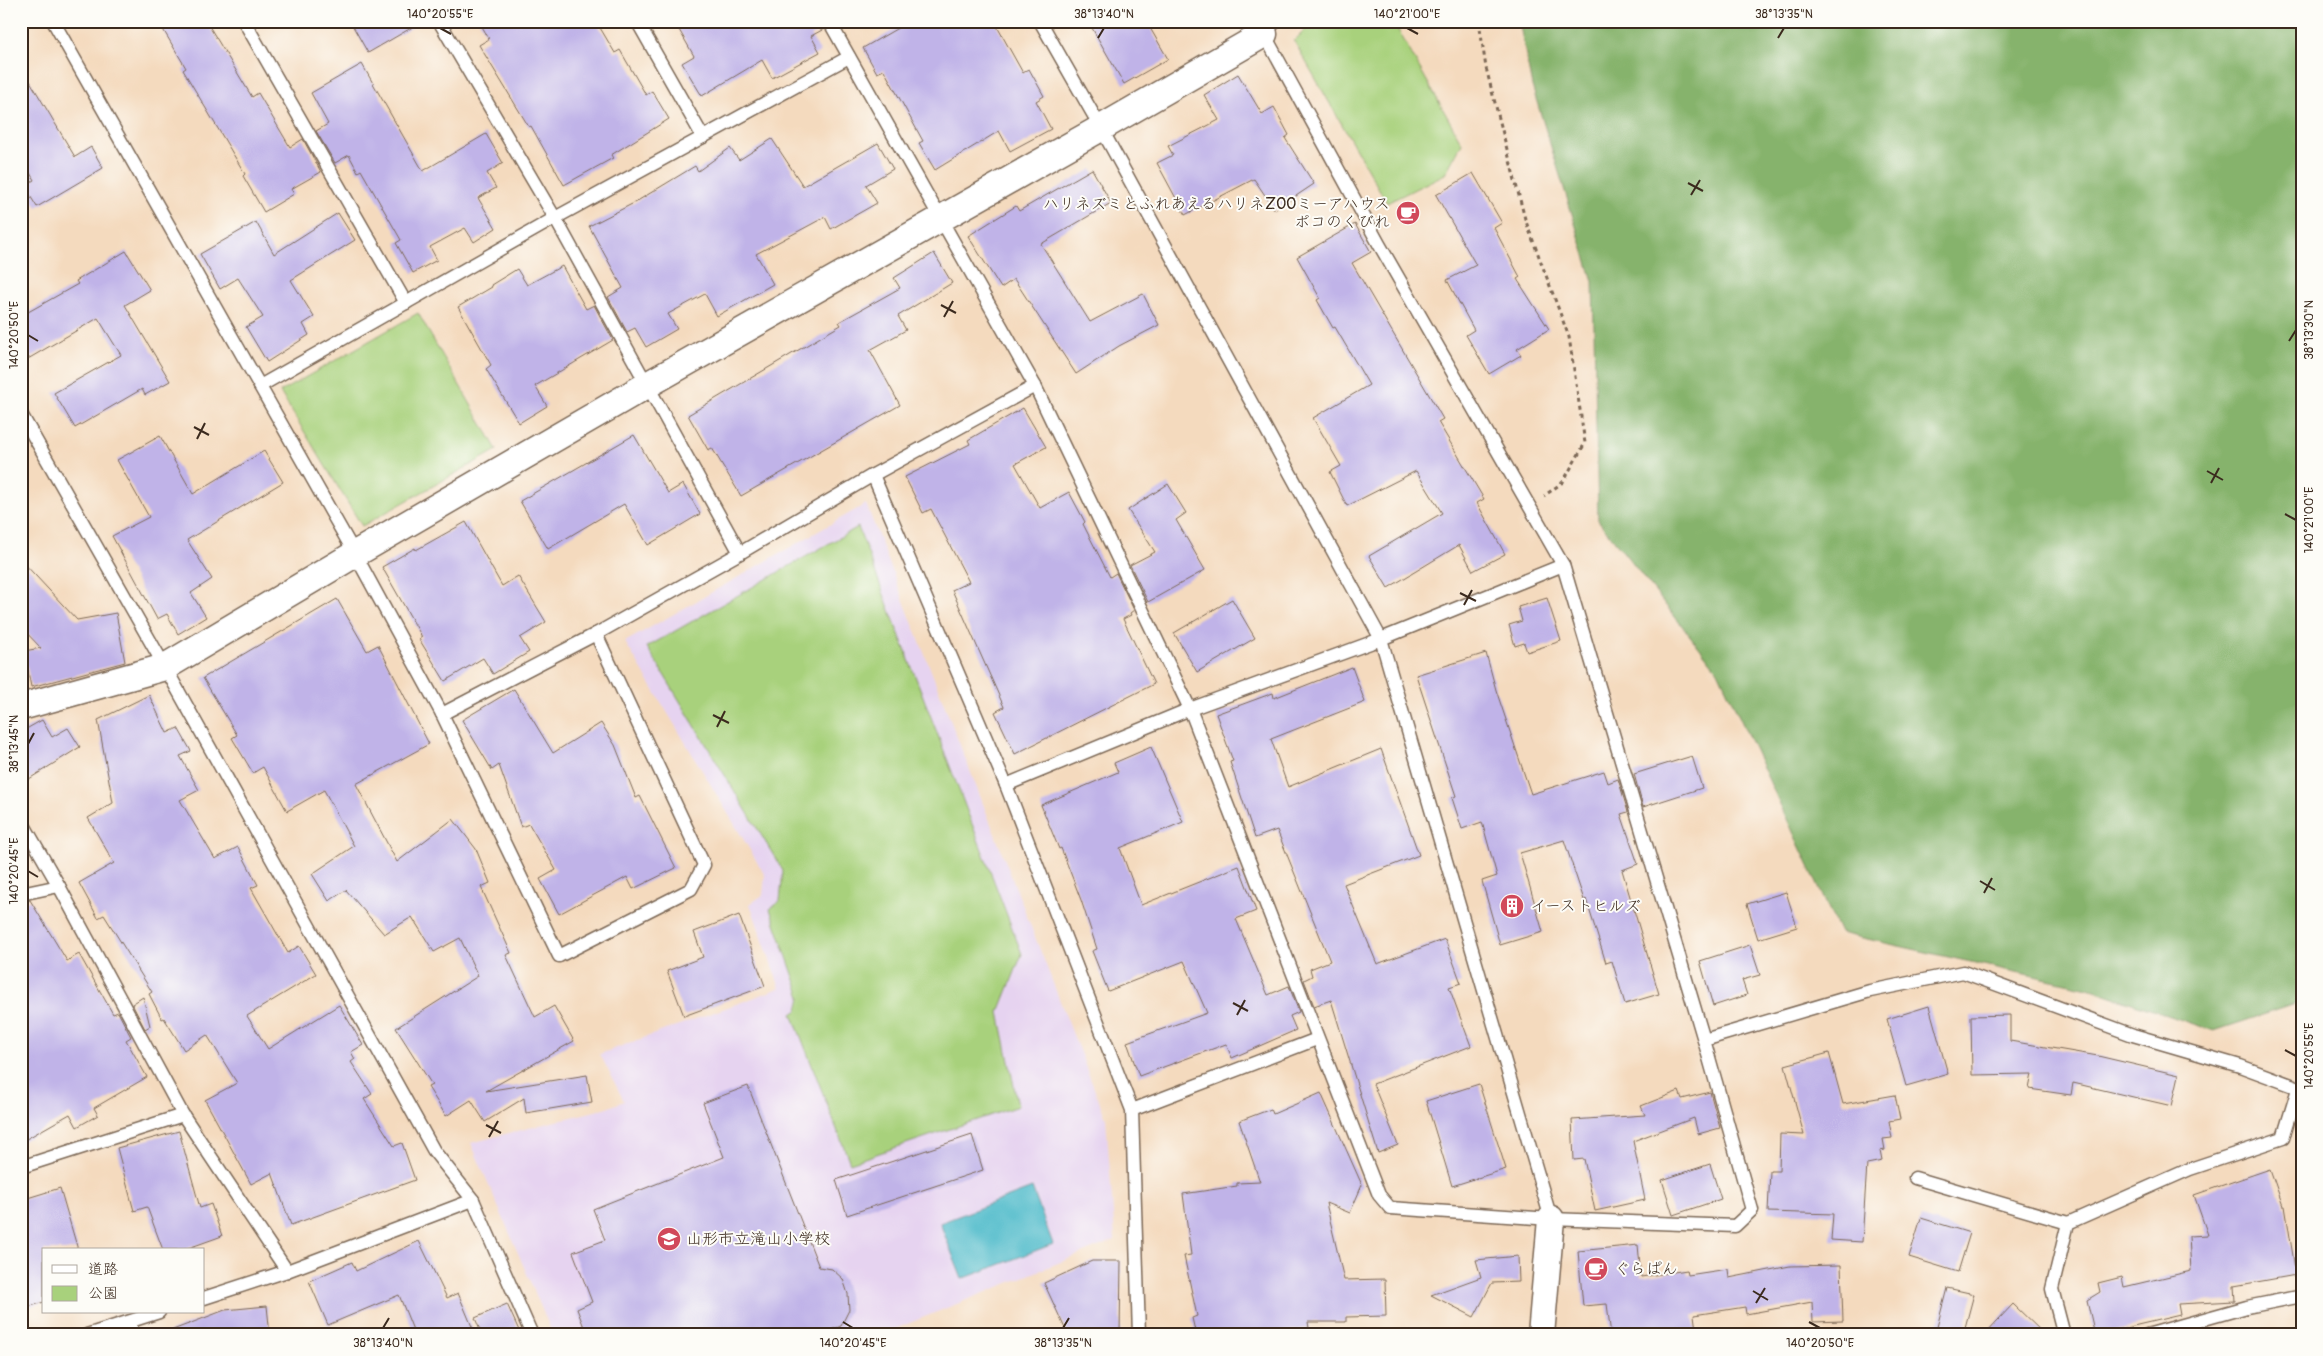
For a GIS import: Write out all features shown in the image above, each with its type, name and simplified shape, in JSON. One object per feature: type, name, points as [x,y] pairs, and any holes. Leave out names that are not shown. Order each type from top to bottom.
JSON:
[{"type":"street","points":[[21,707],[165,667],[355,554],[647,385],[1101,128],[1266,25]]},
{"type":"street","points":[[1541,1335],[1551,1220]]},
{"type":"lane","points":[[53,21],[355,554],[442,714],[560,956],[691,889],[704,865],[596,634]]},
{"type":"lane","points":[[244,21],[406,303]]},
{"type":"lane","points":[[440,21],[555,218],[740,554]]},
{"type":"lane","points":[[637,21],[703,137]]},
{"type":"lane","points":[[829,21],[1035,386],[1190,709],[1379,1196],[1390,1208],[1551,1220],[1734,1226],[1752,1210],[1704,1040],[1563,565],[1379,244],[1266,25]]},
{"type":"lane","points":[[1040,21],[1101,128],[1380,639],[1551,1220]]},
{"type":"lane","points":[[260,386],[555,218],[849,57]]},
{"type":"lane","points":[[442,714],[596,634],[740,554],[873,475],[1035,386]]},
{"type":"lane","points":[[21,414],[165,667],[434,1151],[473,1200],[532,1335]]},
{"type":"lane","points":[[873,475],[1006,785],[1132,1110],[1139,1335]]},
{"type":"lane","points":[[1006,785],[1190,709],[1380,639],[1563,565]]},
{"type":"lane","points":[[21,820],[60,886],[183,1115],[287,1271]]},
{"type":"lane","points":[[21,894],[60,886]]},
{"type":"lane","points":[[1704,1040],[1870,991],[1963,972],[2133,1035],[2240,1066],[2300,1089],[2284,1138],[2190,1169],[2068,1223],[1915,1178]]},
{"type":"lane","points":[[1132,1110],[1317,1039]]},
{"type":"lane","points":[[21,1167],[183,1115]]},
{"type":"lane","points":[[205,1298],[287,1271],[473,1200]]},
{"type":"lane","points":[[2064,1335],[2052,1289],[2068,1223]]},
{"type":"lane","points":[[2147,1335],[2247,1307],[2302,1296]]},
{"type":"lane","points":[[87,1335],[153,1314]]},
{"type":"lane","points":[[130,1322],[134,1335]]},
{"type":"path","points":[[1479,21],[1486,68],[1525,220],[1569,337],[1584,443],[1563,482],[1529,506]]},
{"type":"shaded area","points":[[866,504],[1106,1119],[1115,1240],[880,1335],[553,1335],[471,1143],[607,1108],[624,1101],[600,1054],[780,988],[750,904],[763,895],[765,875],[625,642]]},
{"type":"green space","points":[[1314,21],[1393,21],[1462,143],[1445,174],[1387,203],[1294,41]]},
{"type":"green space","points":[[1519,21],[2302,21],[2302,1002],[2214,1031],[2088,988],[1840,933],[1718,671],[1598,520],[1593,281],[1532,86]]},
{"type":"green space","points":[[418,313],[497,450],[362,526],[280,392]]},
{"type":"green space","points":[[858,527],[1022,954],[999,1012],[1018,1106],[850,1163],[792,1014],[798,1010],[801,997],[770,909],[780,901],[783,871],[647,647]]},
{"type":"water","points":[[1032,1188],[1053,1244],[962,1279],[940,1223]]},
{"type":"building","points":[[158,21],[206,21],[252,97],[258,93],[290,147],[303,139],[321,172],[291,189],[294,194],[264,212],[243,176],[245,174],[183,70],[186,68]]},
{"type":"building","points":[[350,21],[423,21],[368,53]]},
{"type":"building","points":[[479,21],[596,21],[615,53],[620,50],[646,95],[652,91],[669,119],[611,155],[613,158],[564,185],[531,126],[529,127],[479,45],[489,39]]},
{"type":"building","points":[[674,21],[821,21],[824,29],[811,36],[820,52],[772,78],[762,60],[702,96],[682,63],[694,56]]},
{"type":"building","points":[[910,21],[994,21],[1023,73],[1029,69],[1044,96],[1036,101],[1051,129],[1010,151],[999,131],[935,170],[919,143],[923,141],[884,70],[877,73],[863,48]]},
{"type":"building","points":[[1088,21],[1146,21],[1168,59],[1124,84]]},
{"type":"building","points":[[362,64],[423,171],[486,134],[503,163],[487,173],[496,188],[478,198],[496,228],[474,242],[465,228],[430,247],[437,260],[413,273],[396,243],[401,240],[361,170],[358,172],[349,155],[335,163],[316,131],[328,124],[311,93]]},
{"type":"building","points":[[21,66],[75,157],[91,147],[103,168],[37,207],[24,186],[34,180],[21,157]]},
{"type":"building","points":[[1238,74],[1262,114],[1274,107],[1289,135],[1285,138],[1314,184],[1275,210],[1254,179],[1185,215],[1157,163],[1173,155],[1168,146],[1219,120],[1204,95]]},
{"type":"building","points":[[772,139],[803,186],[878,143],[893,169],[866,185],[877,203],[831,229],[825,217],[756,254],[773,284],[717,316],[705,294],[668,314],[677,329],[646,347],[635,328],[627,332],[608,297],[623,288],[589,226],[634,203],[695,166],[698,171],[730,148],[739,160]]},
{"type":"building","points":[[1092,169],[1111,203],[1041,244],[1090,322],[1143,294],[1159,325],[1119,346],[1076,374],[1014,279],[1001,288],[968,236],[1016,206],[1019,211]]},
{"type":"building","points":[[1473,173],[1502,223],[1494,228],[1520,277],[1517,279],[1549,329],[1517,349],[1521,355],[1489,374],[1466,335],[1474,330],[1447,280],[1476,265],[1436,195]]},
{"type":"building","points":[[338,213],[355,240],[291,280],[314,317],[303,324],[309,335],[267,362],[246,327],[263,317],[238,278],[220,289],[200,254],[256,222],[274,254]]},
{"type":"building","points":[[1355,224],[1371,252],[1352,263],[1443,419],[1438,422],[1484,499],[1477,503],[1505,554],[1473,571],[1459,545],[1388,588],[1369,556],[1442,513],[1416,471],[1347,506],[1330,472],[1341,466],[1313,418],[1369,385],[1317,300],[1320,298],[1297,257]]},
{"type":"building","points":[[126,251],[150,290],[125,305],[170,381],[145,395],[142,389],[75,428],[54,393],[121,355],[98,318],[21,363],[21,316],[78,284],[76,281]]},
{"type":"building","points":[[934,253],[952,283],[898,316],[906,330],[870,350],[900,405],[741,496],[712,448],[708,450],[688,415],[841,325],[839,322],[900,288],[894,278]]},
{"type":"building","points":[[562,266],[586,309],[594,305],[613,340],[535,386],[547,406],[519,423],[486,369],[491,365],[458,307],[492,287],[491,285],[517,269],[527,285]]},
{"type":"building","points":[[1023,408],[1046,447],[1015,464],[1040,508],[1069,492],[1110,577],[1116,573],[1134,610],[1130,613],[1131,615],[1123,619],[1154,684],[1015,754],[995,712],[1004,707],[952,590],[969,582],[931,509],[923,513],[905,477],[970,444],[968,440]]},
{"type":"building","points":[[634,435],[668,493],[683,484],[700,514],[648,545],[624,504],[548,549],[520,501]]},
{"type":"building","points":[[160,436],[193,494],[264,451],[283,482],[187,540],[212,579],[191,593],[206,617],[178,634],[167,614],[157,619],[112,536],[149,517],[117,460]]},
{"type":"building","points":[[1168,484],[1186,513],[1176,520],[1205,570],[1148,602],[1130,565],[1155,552],[1128,510]]},
{"type":"building","points":[[466,522],[502,586],[518,576],[546,622],[520,638],[529,652],[493,674],[483,658],[445,681],[419,639],[422,637],[382,567]]},
{"type":"building","points":[[21,560],[77,620],[116,613],[125,662],[31,687],[24,651],[41,648],[21,627]]},
{"type":"building","points":[[1547,598],[1561,641],[1527,652],[1524,643],[1515,646],[1509,625],[1522,621],[1518,607]]},
{"type":"building","points":[[337,599],[367,651],[378,645],[429,744],[356,784],[397,862],[453,819],[476,849],[490,883],[481,887],[511,953],[506,955],[535,1017],[554,1006],[574,1041],[486,1091],[587,1075],[592,1102],[526,1113],[524,1098],[485,1122],[471,1100],[446,1116],[428,1087],[432,1085],[396,1028],[478,976],[460,938],[434,952],[412,917],[384,934],[346,890],[329,901],[312,874],[354,846],[324,790],[287,811],[263,767],[253,773],[232,738],[237,735],[203,678]]},
{"type":"building","points":[[1232,599],[1255,638],[1197,672],[1174,633]]},
{"type":"building","points":[[1486,653],[1496,690],[1531,794],[1604,771],[1608,783],[1618,779],[1628,812],[1621,814],[1638,864],[1622,870],[1659,994],[1625,1004],[1612,961],[1606,963],[1586,899],[1584,900],[1564,840],[1520,853],[1543,932],[1500,945],[1482,881],[1497,876],[1482,822],[1462,829],[1452,798],[1456,796],[1416,675]]},
{"type":"building","points":[[1352,667],[1365,702],[1271,739],[1288,787],[1381,749],[1419,855],[1344,884],[1377,964],[1445,939],[1461,983],[1449,987],[1471,1046],[1373,1084],[1398,1145],[1378,1153],[1331,1000],[1314,1006],[1304,980],[1312,976],[1310,969],[1330,961],[1277,830],[1255,838],[1230,762],[1233,761],[1216,714],[1273,693],[1274,698]]},
{"type":"building","points":[[514,689],[553,753],[601,723],[615,745],[636,798],[640,796],[676,868],[633,889],[627,877],[559,914],[540,879],[556,870],[529,824],[521,827],[499,765],[492,770],[462,720]]},
{"type":"building","points":[[149,695],[167,733],[178,728],[191,751],[180,756],[199,790],[180,800],[215,859],[238,847],[258,885],[251,888],[288,953],[299,946],[316,974],[247,1016],[268,1049],[339,1005],[363,1045],[351,1052],[355,1059],[351,1062],[372,1094],[364,1099],[394,1146],[402,1143],[415,1180],[291,1225],[272,1173],[251,1184],[205,1100],[237,1083],[207,1035],[184,1050],[164,1018],[162,1019],[149,994],[152,992],[104,915],[98,918],[79,883],[114,863],[88,818],[113,803],[98,720]]},
{"type":"building","points":[[42,720],[52,737],[68,728],[80,747],[21,784],[21,732]]},
{"type":"building","points":[[1151,747],[1183,822],[1120,848],[1141,905],[1239,866],[1256,911],[1236,919],[1268,995],[1289,986],[1299,1012],[1290,1016],[1296,1030],[1232,1058],[1226,1044],[1139,1076],[1127,1042],[1207,1013],[1184,961],[1108,991],[1092,951],[1097,949],[1081,900],[1061,848],[1059,849],[1041,805],[1118,772],[1114,763]]},
{"type":"building","points":[[1692,756],[1702,788],[1643,807],[1634,774]]},
{"type":"building","points":[[1786,892],[1797,927],[1758,939],[1747,904]]},
{"type":"building","points":[[30,900],[67,961],[79,954],[113,1014],[118,1012],[131,1037],[126,1040],[147,1077],[94,1108],[98,1115],[77,1127],[70,1114],[21,1142],[21,902]]},
{"type":"building","points":[[739,915],[765,986],[684,1016],[667,971],[703,957],[694,932]]},
{"type":"building","points":[[1750,945],[1760,975],[1742,980],[1747,995],[1713,1006],[1700,961]]},
{"type":"building","points":[[143,997],[150,1026],[145,1029],[132,1004]]},
{"type":"building","points":[[1929,1006],[1948,1074],[1906,1086],[1887,1019]]},
{"type":"building","points":[[2010,1015],[2010,1041],[2098,1056],[2179,1075],[2172,1106],[2073,1083],[2071,1095],[2029,1089],[2032,1074],[1972,1075],[1971,1016]]},
{"type":"building","points":[[1829,1053],[1843,1104],[1895,1095],[1900,1119],[1889,1121],[1892,1138],[1883,1139],[1885,1150],[1880,1151],[1882,1161],[1867,1164],[1862,1242],[1831,1240],[1833,1214],[1768,1212],[1770,1171],[1779,1171],[1780,1134],[1804,1135],[1785,1065]]},
{"type":"building","points":[[1479,1084],[1506,1169],[1452,1186],[1426,1101]]},
{"type":"building","points":[[748,1086],[819,1267],[832,1269],[843,1279],[848,1294],[849,1310],[841,1326],[818,1335],[587,1335],[577,1309],[592,1302],[573,1252],[605,1240],[593,1209],[724,1157],[703,1103]]},
{"type":"building","points":[[1679,1091],[1682,1099],[1710,1092],[1720,1128],[1698,1134],[1694,1118],[1633,1141],[1645,1200],[1595,1211],[1584,1159],[1574,1160],[1572,1120],[1645,1115],[1641,1106]]},
{"type":"building","points":[[1321,1093],[1362,1185],[1350,1213],[1326,1203],[1344,1280],[1385,1279],[1386,1316],[1346,1317],[1346,1322],[1308,1322],[1309,1328],[1264,1335],[1196,1335],[1192,1318],[1197,1316],[1184,1256],[1191,1255],[1183,1194],[1237,1186],[1237,1183],[1260,1182],[1239,1121],[1271,1109],[1273,1114]]},
{"type":"building","points":[[179,1131],[200,1208],[211,1204],[222,1236],[189,1248],[162,1248],[147,1207],[134,1211],[117,1148]]},
{"type":"building","points":[[972,1135],[983,1170],[847,1215],[836,1180]]},
{"type":"building","points":[[1710,1164],[1721,1199],[1673,1215],[1662,1180]]},
{"type":"building","points":[[2270,1169],[2283,1206],[2285,1206],[2296,1275],[2234,1286],[2235,1301],[2178,1304],[2180,1315],[2095,1335],[2087,1300],[2100,1292],[2098,1283],[2122,1277],[2124,1287],[2191,1271],[2189,1236],[2208,1235],[2194,1195]]},
{"type":"building","points":[[60,1188],[77,1248],[42,1248],[42,1303],[21,1309],[21,1200]]},
{"type":"building","points":[[1921,1218],[1970,1233],[1958,1272],[1909,1257]]},
{"type":"building","points":[[419,1241],[447,1298],[458,1293],[473,1329],[458,1335],[415,1335],[399,1295],[328,1325],[309,1281],[352,1262],[356,1271]]},
{"type":"building","points":[[1638,1245],[1641,1277],[1687,1270],[1688,1275],[1728,1269],[1729,1278],[1790,1266],[1841,1265],[1843,1321],[1813,1322],[1812,1302],[1746,1314],[1745,1307],[1694,1315],[1696,1330],[1669,1335],[1611,1335],[1607,1304],[1583,1306],[1578,1251]]},
{"type":"building","points":[[1518,1256],[1519,1282],[1492,1283],[1474,1317],[1431,1295],[1481,1277],[1476,1260]]},
{"type":"building","points":[[1092,1261],[1121,1261],[1120,1335],[1068,1335],[1044,1283]]},
{"type":"building","points":[[1947,1288],[1974,1294],[1963,1335],[1935,1335]]},
{"type":"building","points":[[507,1304],[521,1335],[482,1335],[475,1318]]},
{"type":"building","points":[[2013,1304],[2045,1335],[1984,1335]]},
{"type":"building","points":[[267,1306],[270,1335],[165,1335],[165,1333],[225,1310]]},
{"type":"place","name":"ハリネズミとふれあえるハリネZOOミーアハウス ポコのくびれ","points":[[1408,213]]},
{"type":"place","name":"イーストヒルズ","points":[[1512,906]]},
{"type":"place","name":"山形市立滝山小学校","points":[[669,1239]]},
{"type":"place","name":"ぐらぱん","points":[[1596,1269]]}]
